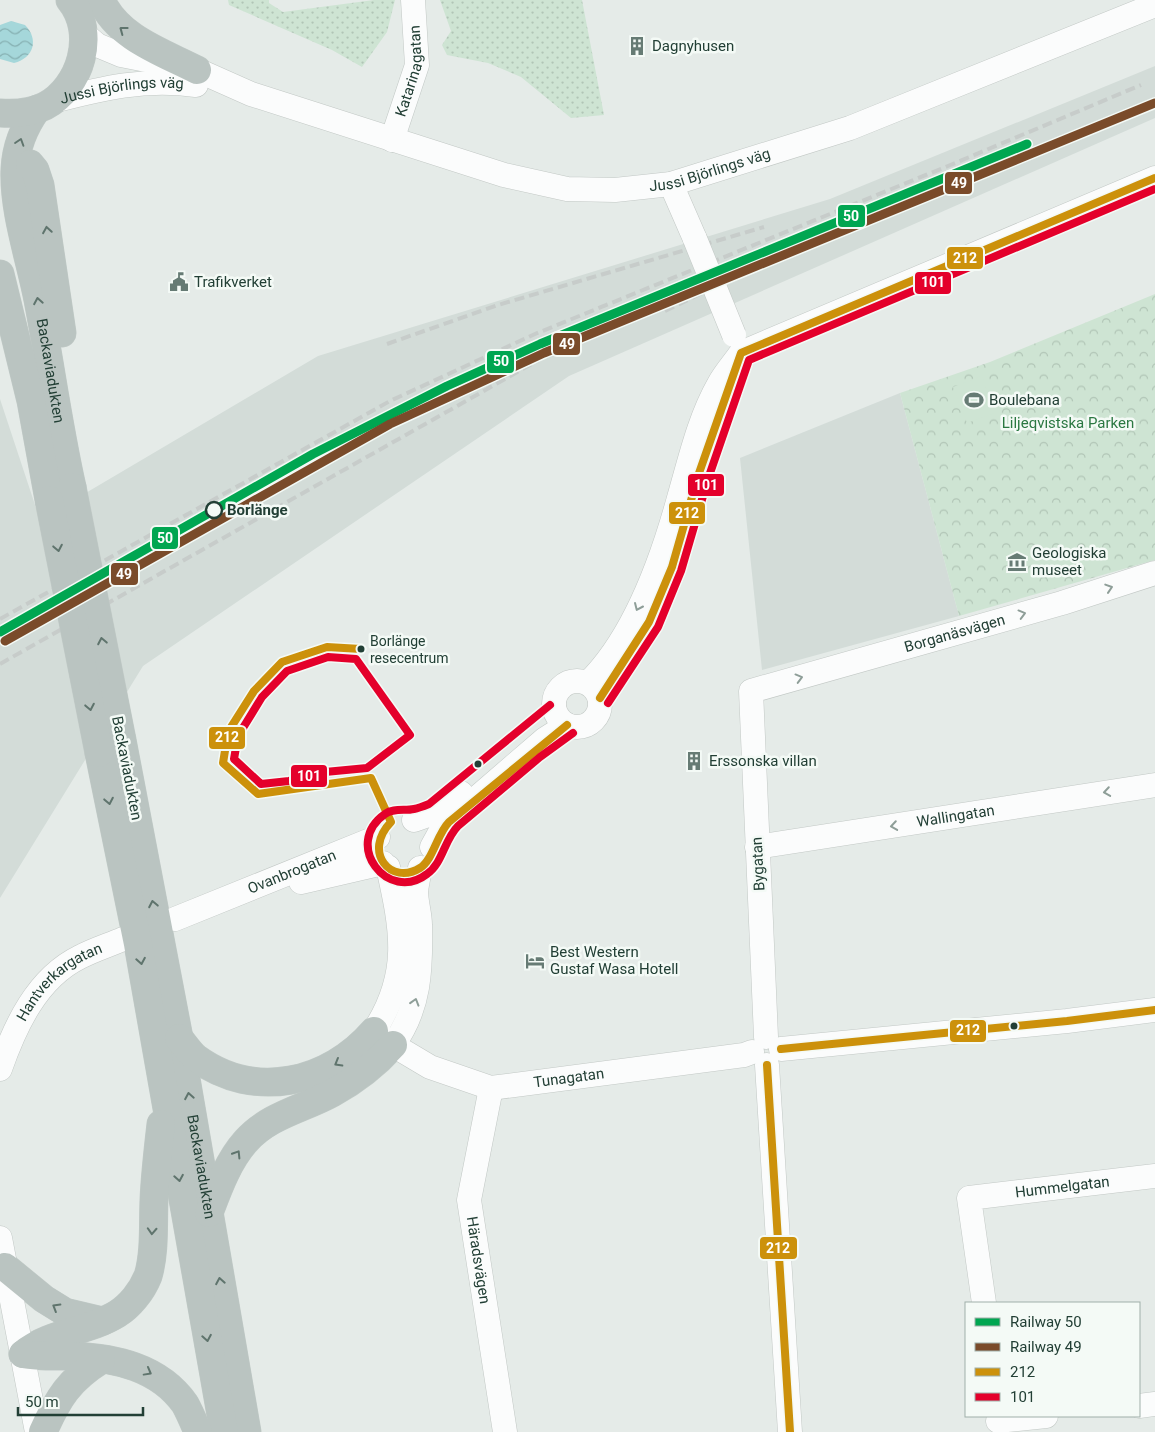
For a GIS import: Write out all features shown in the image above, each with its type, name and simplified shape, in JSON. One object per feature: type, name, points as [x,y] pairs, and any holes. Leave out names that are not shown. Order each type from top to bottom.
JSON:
[{"type":"highway","points":[[101,0],[107,14],[129,35],[197,70]]},
{"type":"highway","name":"Backaviadukten","points":[[60,493],[56,415],[38,301],[14,180],[19,142],[29,120],[67,88],[77,72],[83,54],[78,13]]},
{"type":"highway","points":[[0,113],[17,114],[45,105]]},
{"type":"highway","points":[[30,164],[35,170],[40,184],[69,383],[60,493]]},
{"type":"highway","name":"Backaviadukten","points":[[0,274],[31,401],[60,493],[110,747],[179,1038],[247,1432]]},
{"type":"highway","points":[[0,330],[60,493]]},
{"type":"highway","name":"Backaviadukten","points":[[110,747],[138,944],[224,1432]]},
{"type":"highway","points":[[179,1038],[195,1056],[214,1069],[231,1077],[272,1082],[295,1080],[337,1064],[383,1038]]},
{"type":"highway","points":[[209,1213],[236,1154],[256,1131],[283,1114],[332,1093],[354,1080],[374,1065],[383,1038]]},
{"type":"highway","points":[[23,1354],[43,1342],[103,1321],[133,1301],[149,1271],[154,1183],[165,1096]]},
{"type":"highway","points":[[5,1267],[44,1299],[65,1312],[103,1321]]},
{"type":"highway","points":[[23,1354],[122,1362],[141,1369],[159,1379],[185,1404],[198,1432]]},
{"type":"highway","points":[[43,1432],[60,1396],[68,1386],[101,1360]]},
{"type":"street","name":"Katarinagatan","points":[[392,140],[417,65],[413,0]]},
{"type":"street","name":"Jussi Björlings väg","points":[[78,13],[97,45],[121,55],[197,70],[251,94],[504,175],[567,189],[615,190],[671,184],[850,128],[1155,5]]},
{"type":"street","name":"Jussi Björlings väg","points":[[45,105],[113,86],[138,82],[167,81],[251,94]]},
{"type":"street","points":[[594,691],[576,681],[564,685],[555,698],[562,719],[575,727],[590,723],[599,712],[594,691],[603,668],[625,637],[672,523],[698,433],[738,344],[1155,178]]},
{"type":"street","points":[[671,184],[738,344]]},
{"type":"street","name":"Borganäsvägen","points":[[752,691],[1062,603],[1155,573]]},
{"type":"street","name":"Bygatan","points":[[752,691],[767,1051],[790,1432]]},
{"type":"street","points":[[383,1038],[399,978],[398,915],[385,865],[378,850],[378,837],[391,822],[398,819],[414,820],[434,813],[562,719]]},
{"type":"street","points":[[385,865],[404,873],[420,868],[428,859],[432,847],[443,828],[545,739],[562,719]]},
{"type":"street","name":"Wallingatan","points":[[757,847],[1155,785]]},
{"type":"street","points":[[414,820],[427,831],[432,847]]},
{"type":"street","name":"Ovanbrogatan","points":[[175,919],[378,837]]},
{"type":"street","name":"Ovanbrogatan","points":[[207,906],[336,873],[385,865]]},
{"type":"street","points":[[383,1038],[403,1031],[417,995],[420,973],[420,924],[416,892],[420,868]]},
{"type":"street","points":[[336,873],[359,876],[374,885],[385,895],[398,915]]},
{"type":"street","name":"Hantverkargatan","points":[[0,1068],[10,1041],[35,996],[55,974],[79,957],[123,939]]},
{"type":"street","name":"Tunagatan","points":[[383,1038],[430,1067],[491,1088],[767,1051],[1067,1021],[1155,1010]]},
{"type":"street","name":"Häradsvägen","points":[[491,1088],[468,1200],[505,1432]]},
{"type":"street","name":"Hummelgatan","points":[[984,1302],[969,1198],[1155,1176]]},
{"type":"street","points":[[0,1238],[37,1432]]},
{"type":"street","points":[[1140,1406],[1155,1404]]},
{"type":"street","points":[[998,1423],[1039,1417]]},
{"type":"shaded area","points":[[1155,66],[1155,118],[569,376],[143,666],[0,898],[0,399],[40,520],[318,356],[830,199]]},
{"type":"shaded area","points":[[900,393],[959,616],[762,670],[740,458]]},
{"type":"green space","points":[[228,0],[269,0],[269,3],[283,12],[374,0],[395,0],[387,32],[362,67],[332,50],[229,5]]},
{"type":"green space","points":[[440,0],[582,0],[604,115],[571,118],[521,77],[488,63],[447,55],[442,45],[451,31]]},
{"type":"green space","name":"Liljeqvistska Parken","points":[[1155,294],[1155,560],[959,616],[900,393],[990,362]]},
{"type":"green space","name":"Boulebana","points":[[982,376],[995,413],[967,423],[953,387]]},
{"type":"water","points":[[11,21],[25,25],[32,36],[33,42],[30,52],[26,57],[14,63],[0,59],[0,25]]},
{"type":"railway","points":[[0,619],[390,401],[535,334],[948,166],[1141,85]]},
{"type":"railway","points":[[665,311],[731,279],[1155,105]]},
{"type":"railway","points":[[387,344],[498,305],[764,227]]},
{"type":"railway","points":[[0,664],[551,353]]},
{"type":"rail line","name":"49","points":[[5,641],[390,424],[544,353],[1155,103]]},
{"type":"rail line","name":"50","points":[[0,632],[313,454],[447,386],[540,344],[1027,144]]},
{"type":"transit line","name":"212","points":[[600,698],[649,622],[672,567],[698,476],[741,353],[1155,178]]},
{"type":"transit line","name":"101","points":[[608,703],[658,627],[681,571],[708,479],[749,360],[1155,189]]},
{"type":"transit line","name":"212","points":[[361,649],[327,647],[282,662],[254,691],[228,732],[223,763],[258,794],[371,778],[391,822],[383,833],[379,844],[380,854],[384,863],[390,869],[399,873],[420,868],[432,853],[441,833],[449,822],[567,725]]},
{"type":"transit line","name":"101","points":[[328,657],[356,659],[410,735],[367,768],[325,772],[289,781],[261,784],[234,759],[238,736],[262,697],[287,671],[328,657]]},
{"type":"transit line","name":"101","points":[[550,705],[429,804],[416,809],[395,810],[385,814],[373,826],[368,840],[369,854],[375,866],[385,876],[398,882],[412,881],[427,874],[437,864],[449,838],[458,826],[540,757],[573,733]]},
{"type":"transit line","name":"212","points":[[781,1049],[1067,1021],[1155,1010]]},
{"type":"transit line","name":"212","points":[[767,1065],[790,1432]]},
{"type":"place","name":"Dagnyhusen","points":[[637,46]]},
{"type":"place","name":"Trafikverket","points":[[179,282]]},
{"type":"place","name":"Boulebana","points":[[974,400]]},
{"type":"place","name":"Borlänge","points":[[214,510]]},
{"type":"place","name":"Geologiska museet","points":[[1017,562]]},
{"type":"place","name":"Borlänge resecentrum","points":[[361,649]]},
{"type":"place","name":"Erssonska villan","points":[[694,761]]},
{"type":"place","name":"Best Western Gustaf Wasa Hotell","points":[[535,961]]}]
